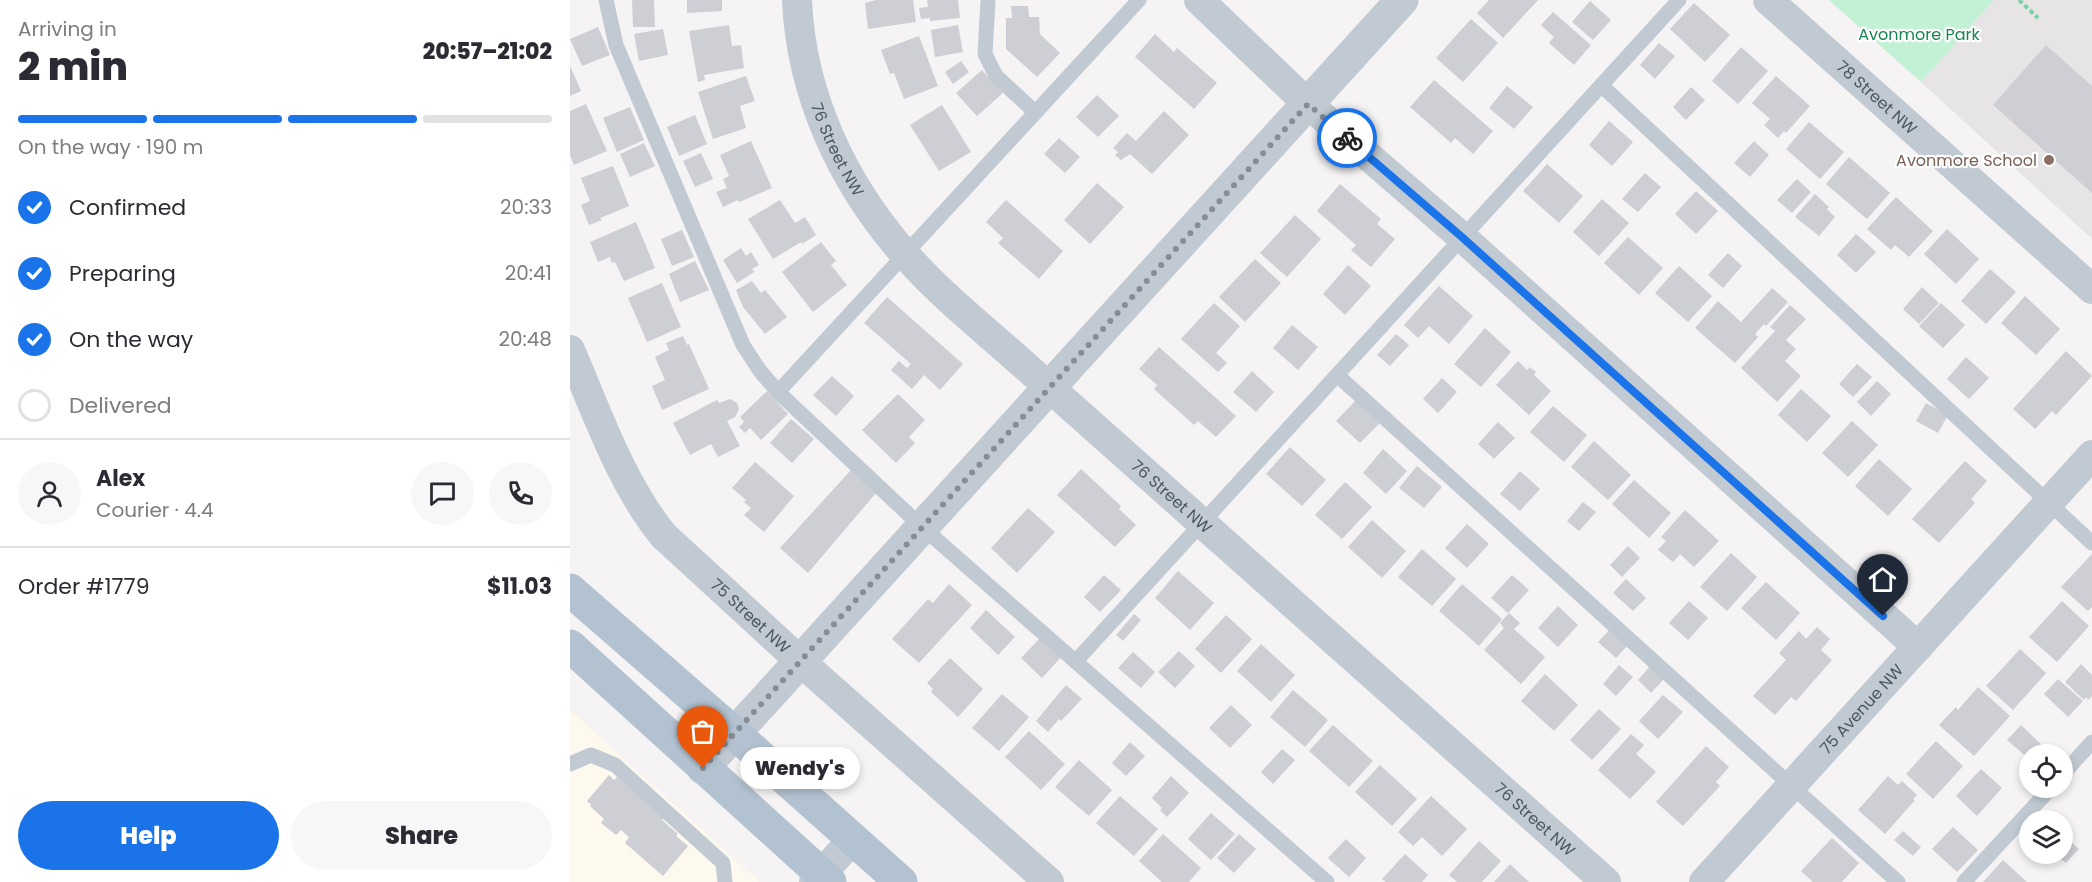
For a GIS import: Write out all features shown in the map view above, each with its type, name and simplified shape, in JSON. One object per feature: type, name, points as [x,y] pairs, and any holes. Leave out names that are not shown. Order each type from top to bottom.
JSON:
[{"type":"main road","points":[[570,590],[902,882]]},
{"type":"main road","points":[[570,646],[822,880]]},
{"type":"street","name":"76 Street NW","points":[[797,0],[804,62],[818,108],[840,159],[858,191],[904,254],[1049,387],[1606,882]]},
{"type":"street","points":[[1200,0],[1308,104],[1463,238],[1918,647]]},
{"type":"street","points":[[703,768],[1402,0]]},
{"type":"street","name":"78 Street NW","points":[[1768,0],[2092,289]]},
{"type":"street","name":"75 Street NW","points":[[570,350],[622,468],[657,528],[683,556],[1049,882]]},
{"type":"street","name":"75 Avenue NW","points":[[1704,882],[2092,455]]},
{"type":"street","points":[[822,880],[852,840]]},
{"type":"lane","points":[[606,0],[616,45],[743,345],[760,371],[778,392],[922,527],[1327,882]]},
{"type":"lane","points":[[988,0],[986,54],[996,76],[1035,112]]},
{"type":"lane","points":[[778,392],[1139,0]]},
{"type":"lane","points":[[1076,661],[1679,0]]},
{"type":"lane","points":[[1602,86],[2092,543]]},
{"type":"lane","points":[[1337,375],[1898,882]]},
{"type":"lane","points":[[2073,763],[2092,742]]},
{"type":"lane","points":[[570,764],[591,755],[615,765],[723,863],[725,882]]},
{"type":"lane","points":[[1964,882],[2042,798]]},
{"type":"path","points":[[2019,0],[2038,18]]},
{"type":"shaded area","name":"Avonmore School","points":[[1994,0],[2092,0],[2092,239],[1921,82]]},
{"type":"shaded area","points":[[570,710],[760,882],[570,882]]},
{"type":"green space","name":"Avonmore Park","points":[[1829,0],[1994,0],[1921,82]]},
{"type":"building","points":[[632,0],[654,0],[655,27],[633,27]]},
{"type":"building","points":[[687,0],[722,0],[722,11],[687,13]]},
{"type":"building","points":[[876,0],[913,0],[916,22],[868,29],[865,3]]},
{"type":"building","points":[[927,0],[958,0],[960,18],[930,21],[930,18],[921,19],[919,8],[928,7]]},
{"type":"building","points":[[1489,0],[1538,0],[1503,38],[1477,13]]},
{"type":"building","points":[[1590,1],[1611,20],[1593,40],[1572,22]]},
{"type":"building","points":[[1694,3],[1730,35],[1705,62],[1670,29]]},
{"type":"building","points":[[1011,6],[1028,6],[1029,17],[1039,17],[1040,34],[1060,53],[1037,77],[1006,49],[1006,18],[1012,18]]},
{"type":"building","points":[[1553,12],[1591,45],[1574,65],[1549,43],[1554,37],[1541,25]]},
{"type":"building","points":[[1471,19],[1498,43],[1463,82],[1436,58]]},
{"type":"building","points":[[729,25],[732,46],[741,45],[744,68],[704,75],[705,80],[698,82],[689,31]]},
{"type":"building","points":[[958,25],[963,52],[935,57],[931,30]]},
{"type":"building","points":[[598,27],[610,55],[582,66],[570,39]]},
{"type":"building","points":[[663,29],[668,55],[639,61],[634,34]]},
{"type":"building","points":[[1155,34],[1174,52],[1177,48],[1217,83],[1194,109],[1135,57]]},
{"type":"building","points":[[919,36],[938,86],[904,99],[894,73],[890,74],[881,50]]},
{"type":"building","points":[[1659,43],[1675,56],[1655,79],[1640,65]]},
{"type":"building","points":[[2046,45],[2092,86],[2092,193],[1993,105]]},
{"type":"building","points":[[1741,47],[1768,71],[1738,104],[1712,81]]},
{"type":"building","points":[[961,61],[969,72],[953,84],[945,72]]},
{"type":"building","points":[[570,66],[581,91],[570,96]]},
{"type":"building","points":[[982,70],[1003,93],[977,116],[956,93]]},
{"type":"building","points":[[746,76],[755,101],[740,106],[746,128],[713,139],[698,92]]},
{"type":"building","points":[[1776,76],[1810,106],[1786,133],[1784,131],[1778,138],[1764,125],[1770,119],[1752,103]]},
{"type":"building","points":[[1434,80],[1493,131],[1473,154],[1455,138],[1451,143],[1410,107]]},
{"type":"building","points":[[1507,86],[1533,107],[1514,129],[1489,108]]},
{"type":"building","points":[[1691,87],[1705,100],[1686,120],[1673,107]]},
{"type":"building","points":[[1097,95],[1119,116],[1098,137],[1076,117]]},
{"type":"building","points":[[586,104],[607,151],[574,165],[570,155],[570,111]]},
{"type":"building","points":[[942,105],[971,152],[939,171],[910,125]]},
{"type":"building","points":[[630,107],[644,140],[617,152],[603,118]]},
{"type":"building","points":[[1164,111],[1189,135],[1152,174],[1130,154],[1121,160],[1115,155],[1118,152],[1113,148],[1127,133],[1136,141]]},
{"type":"building","points":[[695,115],[707,144],[679,156],[667,127]]},
{"type":"building","points":[[1609,121],[1633,142],[1612,166],[1589,145]]},
{"type":"building","points":[[1809,122],[1844,152],[1820,179],[1786,149]]},
{"type":"building","points":[[1059,138],[1080,157],[1065,173],[1044,154]]},
{"type":"building","points":[[751,141],[772,188],[723,207],[716,192],[727,188],[723,179],[729,176],[720,155]]},
{"type":"building","points":[[1754,141],[1769,155],[1750,177],[1734,163]]},
{"type":"building","points":[[644,143],[655,166],[630,177],[620,154]]},
{"type":"building","points":[[701,153],[713,179],[695,187],[683,161]]},
{"type":"building","points":[[1849,157],[1890,193],[1867,219],[1826,184]]},
{"type":"building","points":[[1547,164],[1583,196],[1559,223],[1523,191]]},
{"type":"building","points":[[613,166],[629,206],[589,225],[581,205],[590,201],[581,178]]},
{"type":"building","points":[[1645,173],[1661,187],[1638,212],[1622,199]]},
{"type":"building","points":[[1797,179],[1811,192],[1792,213],[1777,200]]},
{"type":"building","points":[[1097,183],[1124,207],[1090,244],[1064,220]]},
{"type":"building","points":[[1340,184],[1381,219],[1377,224],[1395,239],[1371,267],[1351,250],[1356,245],[1317,211]]},
{"type":"building","points":[[1696,191],[1718,211],[1696,234],[1675,214]]},
{"type":"building","points":[[1815,194],[1829,207],[1827,209],[1835,217],[1819,236],[1795,217]]},
{"type":"building","points":[[1896,197],[1933,231],[1909,257],[1895,245],[1891,250],[1867,229]]},
{"type":"building","points":[[1602,199],[1629,223],[1599,256],[1573,232]]},
{"type":"building","points":[[780,200],[795,223],[805,217],[816,235],[773,259],[748,219]]},
{"type":"building","points":[[1006,200],[1063,251],[1039,279],[998,243],[1003,238],[986,222]]},
{"type":"building","points":[[1295,215],[1321,239],[1287,277],[1260,253]]},
{"type":"building","points":[[636,222],[655,268],[624,281],[610,257],[598,262],[590,242]]},
{"type":"building","points":[[1947,229],[1979,259],[1956,284],[1924,254]]},
{"type":"building","points":[[682,230],[694,257],[672,266],[661,239]]},
{"type":"building","points":[[1856,234],[1876,252],[1856,273],[1837,255]]},
{"type":"building","points":[[1628,237],[1663,268],[1639,295],[1604,263]]},
{"type":"building","points":[[821,242],[836,261],[831,265],[847,285],[813,312],[782,272]]},
{"type":"building","points":[[741,248],[746,256],[751,252],[759,265],[752,269],[754,272],[737,283],[723,260]]},
{"type":"building","points":[[1728,253],[1742,266],[1723,288],[1708,275]]},
{"type":"building","points":[[1255,259],[1281,283],[1245,322],[1219,297]]},
{"type":"building","points":[[695,261],[709,290],[680,302],[669,274]]},
{"type":"building","points":[[1348,265],[1371,286],[1345,315],[1323,294]]},
{"type":"building","points":[[1679,266],[1712,296],[1688,322],[1655,293]]},
{"type":"building","points":[[1990,269],[2016,292],[1986,324],[1961,301]]},
{"type":"building","points":[[752,281],[761,293],[765,290],[787,317],[765,334],[743,307],[736,290]]},
{"type":"building","points":[[662,283],[681,327],[647,342],[628,298]]},
{"type":"building","points":[[1439,286],[1473,316],[1449,344],[1429,326],[1418,338],[1404,325]]},
{"type":"building","points":[[1922,287],[1939,303],[1919,324],[1903,309]]},
{"type":"building","points":[[1772,288],[1788,302],[1766,326],[1764,324],[1755,334],[1758,337],[1735,363],[1695,328],[1718,301],[1741,322]]},
{"type":"building","points":[[2025,296],[2060,329],[2036,355],[2001,323]]},
{"type":"building","points":[[887,297],[963,364],[940,390],[924,375],[912,389],[891,370],[899,361],[907,368],[911,364],[864,323]]},
{"type":"building","points":[[1214,303],[1240,326],[1216,353],[1227,363],[1218,372],[1181,339]]},
{"type":"building","points":[[1941,303],[1965,325],[1943,348],[1919,326]]},
{"type":"building","points":[[1790,305],[1806,319],[1786,340],[1796,349],[1785,361],[1801,376],[1777,402],[1741,368],[1775,331],[1770,327]]},
{"type":"building","points":[[1292,325],[1318,347],[1298,370],[1273,348]]},
{"type":"building","points":[[1485,328],[1511,352],[1481,387],[1454,364]]},
{"type":"building","points":[[1396,334],[1409,345],[1390,366],[1377,355]]},
{"type":"building","points":[[683,336],[687,345],[689,344],[709,389],[662,410],[652,386],[665,380],[655,357],[669,350],[666,343]]},
{"type":"building","points":[[1159,347],[1236,416],[1216,437],[1198,421],[1194,425],[1154,389],[1157,385],[1139,369]]},
{"type":"building","points":[[2066,351],[2092,376],[2056,415],[2052,411],[2035,429],[2013,409]]},
{"type":"building","points":[[1966,357],[1989,378],[1969,399],[1947,379]]},
{"type":"building","points":[[1518,361],[1527,370],[1530,367],[1536,372],[1534,375],[1551,391],[1529,415],[1496,385]]},
{"type":"building","points":[[1857,364],[1872,377],[1853,397],[1839,384]]},
{"type":"building","points":[[1252,371],[1274,392],[1256,412],[1233,392]]},
{"type":"building","points":[[832,376],[854,396],[836,416],[813,395]]},
{"type":"building","points":[[1442,378],[1457,392],[1438,413],[1423,399]]},
{"type":"building","points":[[1877,381],[1891,394],[1871,416],[1857,402]]},
{"type":"building","points":[[1801,389],[1831,416],[1807,442],[1778,415]]},
{"type":"building","points":[[767,391],[788,414],[761,440],[750,428],[745,433],[739,427],[744,422],[740,417]]},
{"type":"building","points":[[898,394],[925,420],[909,437],[915,443],[896,463],[862,430]]},
{"type":"building","points":[[730,399],[737,403],[739,409],[735,417],[727,421],[740,446],[718,457],[711,444],[690,455],[673,423],[717,400],[719,403]]},
{"type":"building","points":[[1357,399],[1382,421],[1360,443],[1336,421]]},
{"type":"building","points":[[1926,403],[1948,415],[1938,433],[1916,421]]},
{"type":"building","points":[[1553,406],[1587,435],[1564,462],[1530,432]]},
{"type":"building","points":[[791,419],[814,439],[792,463],[770,443]]},
{"type":"building","points":[[1852,421],[1878,445],[1848,477],[1822,453]]},
{"type":"building","points":[[1498,422],[1515,438],[1494,459],[1478,444]]},
{"type":"building","points":[[1594,441],[1631,475],[1608,500],[1571,467]]},
{"type":"building","points":[[1290,447],[1326,480],[1302,506],[1266,474]]},
{"type":"building","points":[[1383,449],[1407,471],[1386,494],[1363,473]]},
{"type":"building","points":[[1879,459],[1912,489],[1888,516],[1855,486]]},
{"type":"building","points":[[1965,461],[1987,481],[1971,499],[1975,503],[1939,543],[1912,519]]},
{"type":"building","points":[[755,462],[794,496],[764,532],[744,515],[751,508],[744,502],[746,500],[732,488]]},
{"type":"building","points":[[1417,466],[1442,487],[1424,508],[1399,488]]},
{"type":"building","points":[[1081,469],[1121,506],[1119,509],[1136,525],[1115,547],[1057,495]]},
{"type":"building","points":[[851,470],[876,493],[808,573],[780,548]]},
{"type":"building","points":[[1520,471],[1540,489],[1520,511],[1500,494]]},
{"type":"building","points":[[1634,480],[1671,513],[1649,538],[1612,504]]},
{"type":"building","points":[[1345,482],[1372,507],[1342,539],[1315,515]]},
{"type":"building","points":[[1583,502],[1596,512],[1579,531],[1567,521]]},
{"type":"building","points":[[1028,508],[1055,532],[1017,573],[991,548]]},
{"type":"building","points":[[1685,510],[1719,541],[1694,567],[1680,554],[1673,562],[1658,550],[1666,541],[1661,537]]},
{"type":"building","points":[[1372,520],[1406,551],[1382,578],[1348,547]]},
{"type":"building","points":[[1467,524],[1489,544],[1467,568],[1445,548]]},
{"type":"building","points":[[1628,546],[1640,558],[1622,577],[1610,565]]},
{"type":"building","points":[[1422,549],[1456,579],[1432,606],[1398,577]]},
{"type":"building","points":[[1731,553],[1757,577],[1727,611],[1700,587]]},
{"type":"building","points":[[2092,554],[2092,607],[2088,611],[2061,587]]},
{"type":"building","points":[[1178,571],[1214,603],[1190,630],[1155,598]]},
{"type":"building","points":[[1104,575],[1121,590],[1100,612],[1084,597]]},
{"type":"building","points":[[1512,575],[1529,590],[1508,613],[1491,598]]},
{"type":"building","points":[[1626,579],[1646,598],[1633,611],[1613,593]]},
{"type":"building","points":[[1766,582],[1800,613],[1776,640],[1741,608]]},
{"type":"building","points":[[949,584],[972,605],[919,663],[892,639],[928,599],[933,603]]},
{"type":"building","points":[[1462,584],[1502,619],[1479,646],[1439,611]]},
{"type":"building","points":[[1689,601],[1708,618],[1688,640],[1669,623]]},
{"type":"building","points":[[2062,601],[2089,626],[2057,662],[2029,637]]},
{"type":"building","points":[[1558,606],[1578,625],[1558,647],[1538,628]]},
{"type":"building","points":[[986,610],[1015,637],[998,655],[970,628]]},
{"type":"building","points":[[1509,613],[1520,623],[1514,629],[1545,657],[1521,684],[1484,650],[1504,628],[1500,623]]},
{"type":"building","points":[[1134,614],[1141,620],[1123,641],[1116,635]]},
{"type":"building","points":[[1226,615],[1252,639],[1221,673],[1195,649]]},
{"type":"building","points":[[1817,627],[1830,639],[1821,650],[1832,660],[1796,701],[1791,697],[1775,715],[1753,696],[1786,660],[1779,653],[1799,631],[1806,639]]},
{"type":"building","points":[[1611,628],[1629,644],[1616,658],[1598,642]]},
{"type":"building","points":[[1043,635],[1064,654],[1042,678],[1021,658]]},
{"type":"building","points":[[1261,644],[1295,675],[1271,702],[1237,671]]},
{"type":"building","points":[[2020,649],[2046,673],[2013,710],[1986,686]]},
{"type":"building","points":[[1179,651],[1195,666],[1175,688],[1158,672]]},
{"type":"building","points":[[1133,652],[1155,672],[1141,688],[1118,668]]},
{"type":"building","points":[[950,658],[983,689],[958,717],[931,692],[933,689],[927,683]]},
{"type":"building","points":[[2081,664],[2092,675],[2092,696],[2088,700],[2086,697],[2084,700],[2065,682]]},
{"type":"building","points":[[1619,665],[1633,677],[1616,696],[1603,684]]},
{"type":"building","points":[[1651,665],[1665,678],[1651,693],[1638,680]]},
{"type":"building","points":[[1545,674],[1578,705],[1554,731],[1521,701]]},
{"type":"building","points":[[2058,679],[2083,701],[2068,717],[2044,694]]},
{"type":"building","points":[[1066,685],[1082,699],[1048,732],[1036,721]]},
{"type":"building","points":[[1978,687],[2010,716],[1974,756],[1939,725],[1956,707],[1958,710]]},
{"type":"building","points":[[1293,690],[1328,720],[1305,747],[1270,717]]},
{"type":"building","points":[[1002,694],[1029,717],[999,751],[972,728]]},
{"type":"building","points":[[1663,695],[1683,712],[1658,739],[1639,721]]},
{"type":"building","points":[[1231,705],[1252,725],[1230,748],[1209,728]]},
{"type":"building","points":[[1599,709],[1621,729],[1592,760],[1570,740]]},
{"type":"building","points":[[1333,725],[1373,761],[1349,787],[1309,751]]},
{"type":"building","points":[[2021,725],[2041,744],[2019,744],[2019,750],[2007,740]]},
{"type":"building","points":[[1029,731],[1065,764],[1041,790],[1005,757]]},
{"type":"building","points":[[1631,734],[1644,745],[1636,754],[1656,772],[1630,799],[1598,770]]},
{"type":"building","points":[[1936,741],[1963,766],[1933,799],[1906,774]]},
{"type":"building","points":[[1130,742],[1145,756],[1126,776],[1112,763]]},
{"type":"building","points":[[1706,746],[1729,767],[1716,782],[1720,786],[1683,826],[1656,802]]},
{"type":"building","points":[[1282,749],[1295,760],[1273,784],[1261,772]]},
{"type":"building","points":[[1079,760],[1112,790],[1089,816],[1055,787]]},
{"type":"building","points":[[1380,765],[1417,799],[1392,826],[1355,792]]},
{"type":"building","points":[[1981,769],[2002,788],[1977,816],[1956,796]]},
{"type":"building","points":[[609,775],[614,780],[617,777],[664,817],[662,820],[688,846],[663,876],[625,843],[629,837],[621,830],[616,835],[601,823],[604,819],[587,801]]},
{"type":"building","points":[[1171,776],[1189,793],[1167,817],[1152,798]]},
{"type":"building","points":[[1888,776],[1898,785],[1902,781],[1917,795],[1885,834],[1858,810]]},
{"type":"building","points":[[1120,796],[1158,829],[1134,856],[1096,823]]},
{"type":"building","points":[[1431,796],[1467,829],[1442,856],[1422,837],[1413,846],[1398,832]]},
{"type":"building","points":[[1211,813],[1235,834],[1211,860],[1188,839]]},
{"type":"building","points":[[1953,827],[1978,850],[1957,872],[1932,849]]},
{"type":"building","points":[[1903,831],[1921,847],[1913,856],[1894,840]]},
{"type":"building","points":[[1163,834],[1201,868],[1189,882],[1162,882],[1139,861]]},
{"type":"building","points":[[1239,834],[1256,849],[1234,873],[1217,858]]},
{"type":"building","points":[[1832,838],[1859,863],[1842,882],[1813,882],[1801,871]]},
{"type":"building","points":[[1346,839],[1366,858],[1349,877],[1328,858]]},
{"type":"building","points":[[1479,841],[1501,861],[1482,882],[1457,882],[1449,875]]},
{"type":"building","points":[[2073,844],[2079,849],[2073,855]]},
{"type":"building","points":[[1405,854],[1428,875],[1422,882],[1386,882],[1382,879]]},
{"type":"building","points":[[2003,860],[2027,882],[1983,882]]},
{"type":"building","points":[[1510,864],[1529,882],[1494,882]]},
{"type":"way so far","points":[[703,768],[1308,104],[1347,138]]},
{"type":"place","name":"Avonmore School","points":[[2049,160]]},
{"type":"place","name":"Wendy's","points":[[703,768]]},
{"type":"route","points":[[1347,138],[1463,238],[1883,616]]}]
